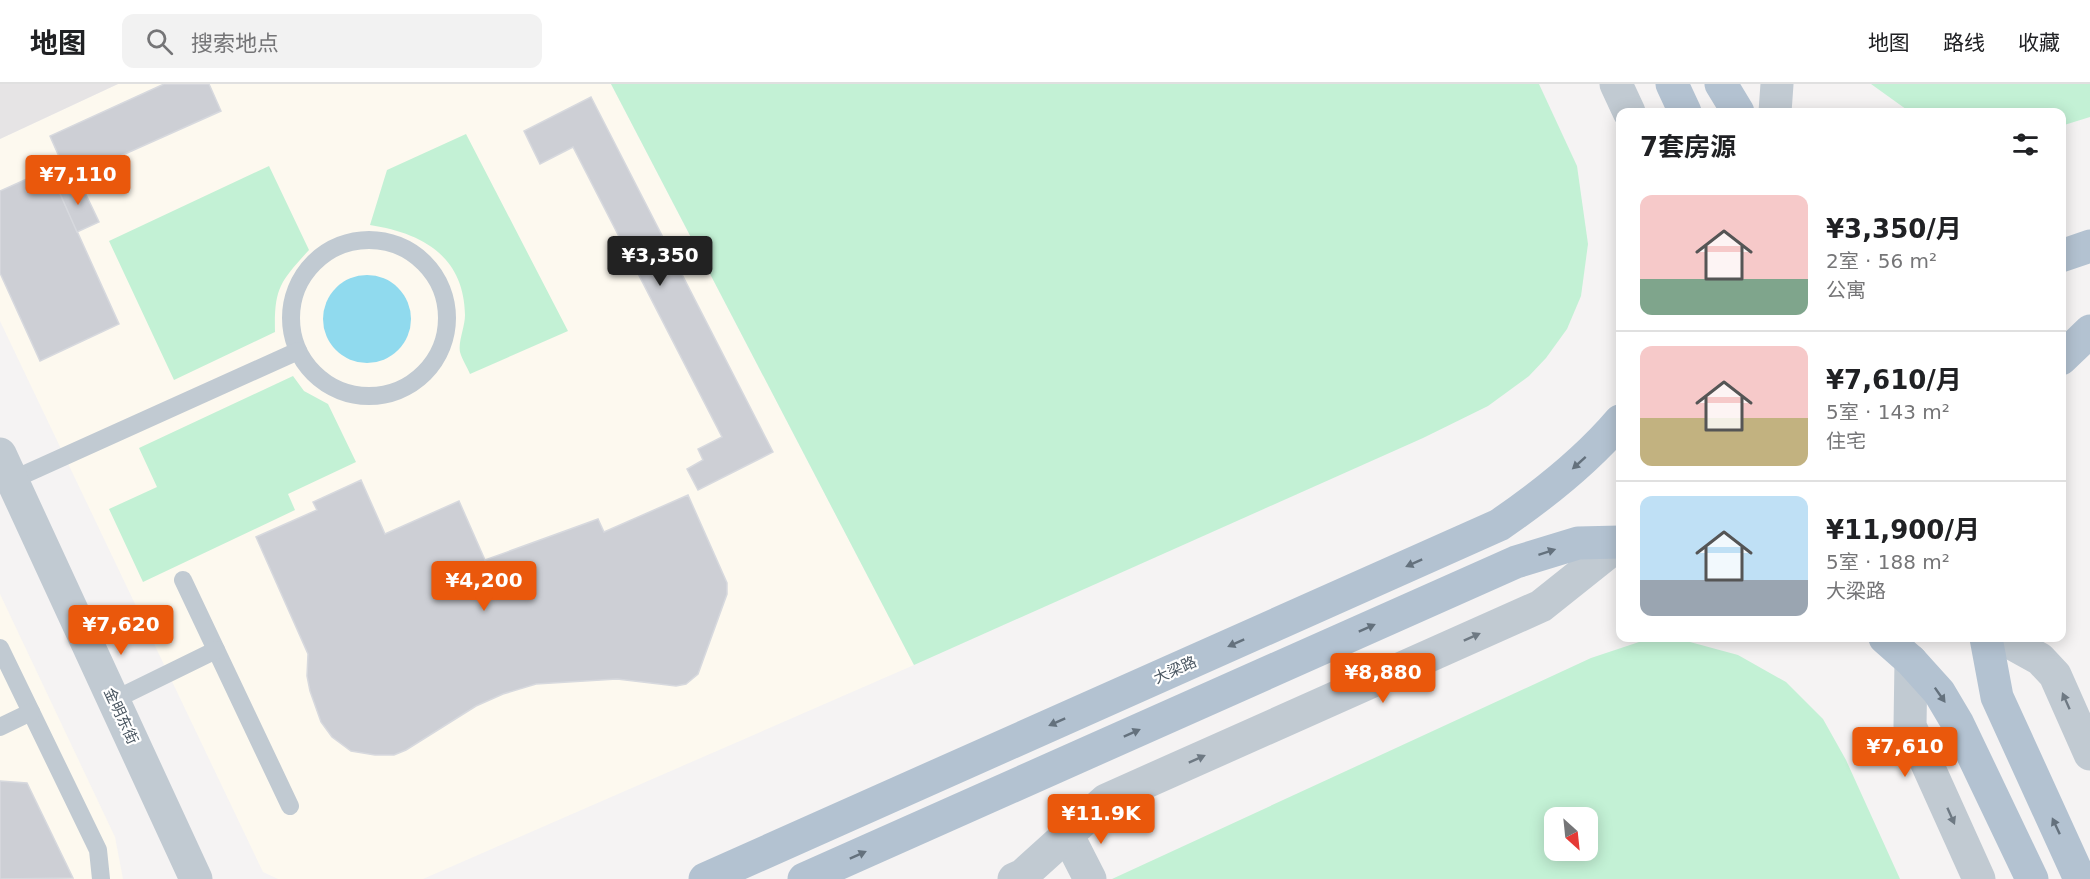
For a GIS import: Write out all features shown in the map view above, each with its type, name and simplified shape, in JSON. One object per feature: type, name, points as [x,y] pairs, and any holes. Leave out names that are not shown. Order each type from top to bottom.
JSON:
[{"type":"main road","points":[[1672,84],[1683,108]]},
{"type":"main road","points":[[1721,84],[1736,108]]},
{"type":"main road","points":[[2066,254],[2090,246]]},
{"type":"main road","points":[[2066,354],[2090,331]]},
{"type":"main road","name":"大梁路","points":[[705,879],[1499,525],[1556,484],[1603,441],[1616,426]]},
{"type":"main road","points":[[804,879],[1516,562],[1578,543],[1616,543]]},
{"type":"main road","points":[[1890,642],[1911,661],[1939,692],[1958,724],[2032,879]]},
{"type":"main road","points":[[1987,642],[1997,697],[2080,879]]},
{"type":"street","points":[[1616,84],[1627,108]]},
{"type":"street","points":[[1775,108],[1778,84]]},
{"type":"street","name":"金明东街","points":[[6,467],[196,879]]},
{"type":"street","points":[[1014,879],[1023,875],[1106,800],[1541,606],[1616,546]]},
{"type":"street","points":[[2009,642],[2040,659],[2055,675],[2090,754]]},
{"type":"street","points":[[1911,661],[1910,726],[1979,879]]},
{"type":"street","points":[[1067,834],[1089,879]]},
{"type":"lane","points":[[368,240],[387,242],[421,259],[434,274],[442,290],[447,309],[447,328],[442,346],[433,364],[420,378],[404,389],[385,395],[366,397],[346,394],[330,387],[315,376],[297,351],[290,327],[290,309],[295,291],[310,267],[332,249],[350,242],[368,240]]},
{"type":"lane","points":[[6,467],[297,351]]},
{"type":"lane","points":[[183,580],[290,806]]},
{"type":"lane","points":[[0,648],[98,850],[101,879]]},
{"type":"lane","points":[[114,700],[216,650]]},
{"type":"lane","points":[[0,728],[31,712]]},
{"type":"shaded area","points":[[0,84],[118,84],[0,139]]},
{"type":"shaded area","points":[[118,84],[611,84],[914,665],[423,879],[278,879],[263,872],[0,321],[0,139]]},
{"type":"shaded area","points":[[0,594],[115,837],[123,879],[0,879]]},
{"type":"green space","points":[[611,84],[1539,84],[1577,166],[1588,244],[1581,296],[1567,329],[1546,358],[1529,376],[1488,406],[1423,438],[914,665]]},
{"type":"green space","points":[[1871,84],[2090,84],[2090,117],[2066,124],[2066,108],[1904,108]]},
{"type":"green space","points":[[466,134],[568,331],[470,374],[460,352],[465,315],[463,295],[457,277],[448,263],[423,241],[407,234],[370,225],[387,170]]},
{"type":"green space","points":[[269,166],[309,250],[291,270],[281,286],[276,305],[275,332],[174,380],[109,241]]},
{"type":"green space","points":[[293,376],[304,391],[328,404],[356,462],[288,494],[295,510],[143,582],[109,509],[157,487],[139,448]]},
{"type":"green space","points":[[1639,642],[1690,642],[1738,655],[1786,682],[1823,719],[1846,760],[1900,879],[1112,879],[1591,658]]},
{"type":"water","points":[[367,275],[392,282],[404,294],[411,319],[404,344],[392,356],[367,363],[342,356],[330,344],[323,319],[330,294],[342,282]]},
{"type":"building","points":[[164,84],[209,84],[221,111],[69,179],[50,136]]},
{"type":"building","points":[[591,97],[773,452],[698,490],[687,469],[703,460],[698,449],[722,437],[573,147],[540,164],[524,131]]},
{"type":"building","points":[[49,169],[119,324],[40,361],[0,273],[0,191]]},
{"type":"building","points":[[79,180],[99,222],[77,232],[58,189]]},
{"type":"building","points":[[361,480],[385,534],[459,501],[485,560],[598,519],[604,532],[688,495],[727,583],[727,594],[698,674],[686,684],[676,686],[617,679],[536,684],[503,694],[476,706],[406,750],[394,755],[351,751],[332,737],[321,722],[307,676],[308,654],[256,537],[317,510],[313,502]]},
{"type":"building","points":[[0,781],[27,783],[73,878],[0,879]]}]
